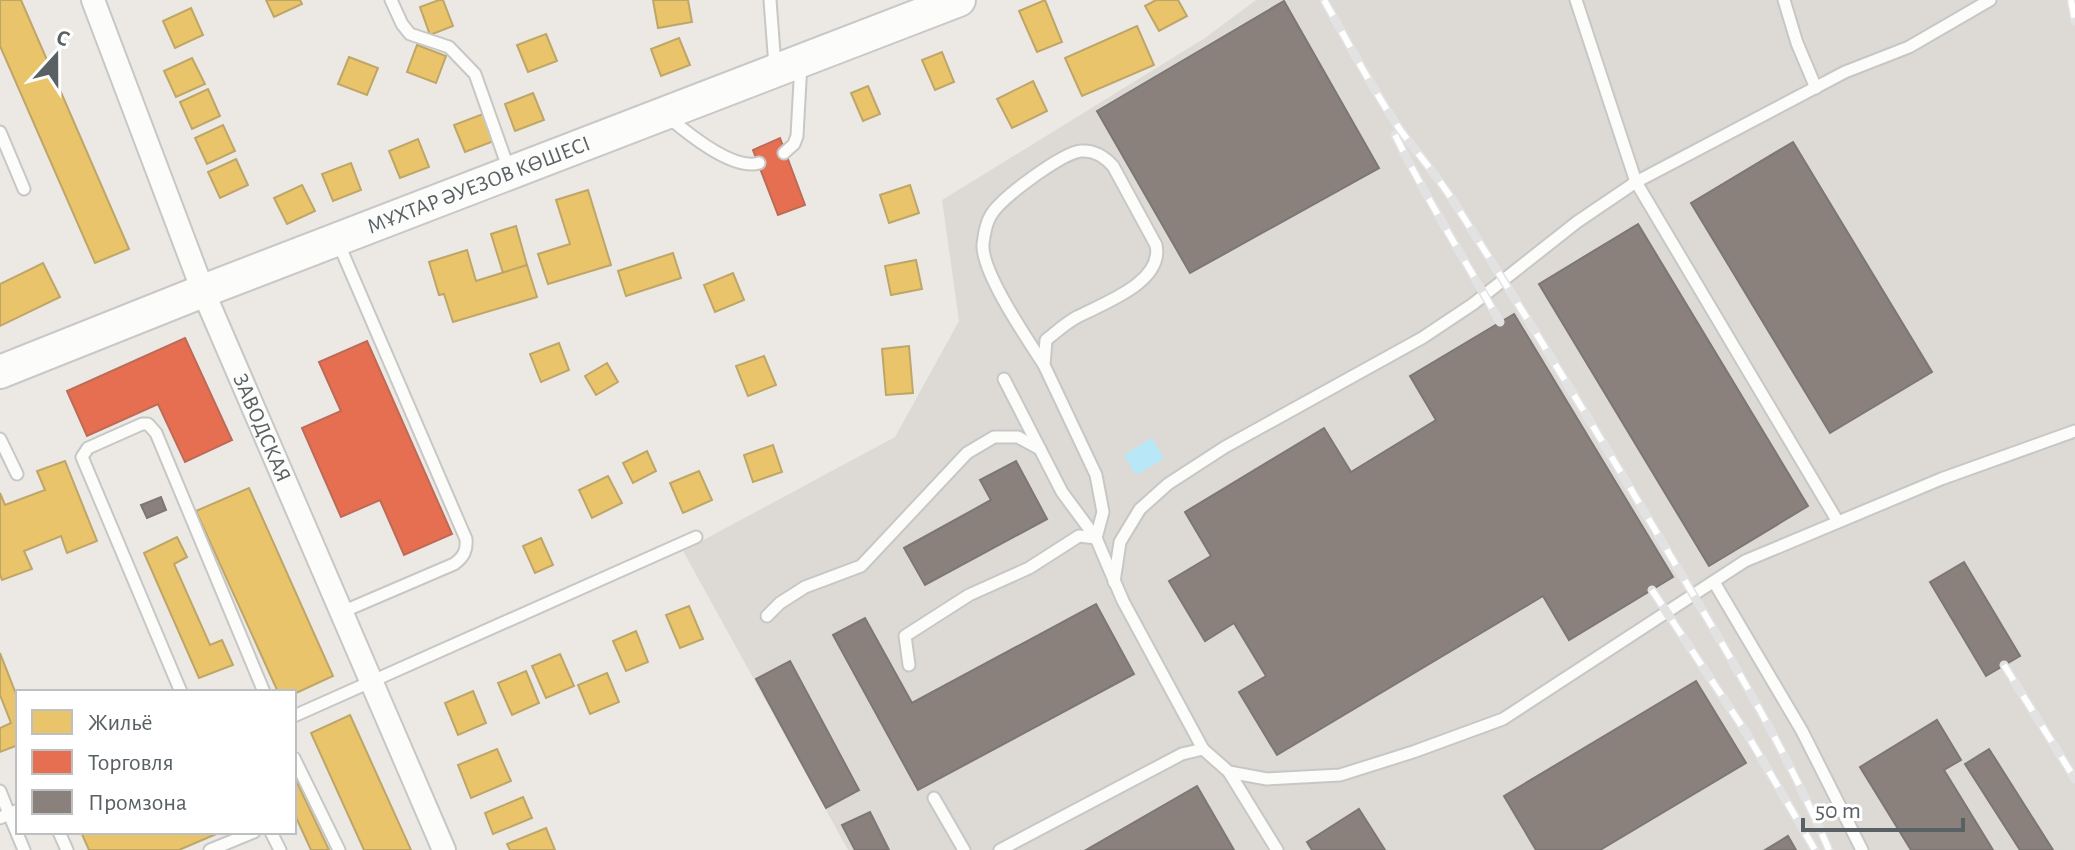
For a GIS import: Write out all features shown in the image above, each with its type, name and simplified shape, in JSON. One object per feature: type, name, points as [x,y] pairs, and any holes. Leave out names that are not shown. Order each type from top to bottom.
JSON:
[{"type":"street","name":"ЗАВОДСКАЯ","points":[[93,0],[203,291],[444,850]]},
{"type":"street","name":"МҰХТАР ӘУЕЗОВ КӨШЕСІ","points":[[0,372],[959,0]]},
{"type":"lane","points":[[391,0],[410,34],[449,47],[475,74],[511,174]]},
{"type":"lane","points":[[770,0],[788,66],[797,136],[794,144],[784,153]]},
{"type":"lane","points":[[1576,0],[1636,182],[1838,522]]},
{"type":"lane","points":[[1784,0],[1797,43],[1816,88]]},
{"type":"lane","points":[[1114,582],[1120,542],[1140,509],[1168,484],[1225,447],[1422,338],[1473,304],[1565,231],[1636,182],[1845,72],[1909,47],[1990,0]]},
{"type":"lane","points":[[664,113],[716,151],[747,165],[759,163]]},
{"type":"lane","points":[[0,132],[24,189]]},
{"type":"lane","points":[[1044,365],[1046,340],[1074,318],[1113,300],[1143,279],[1158,255],[1156,245],[1113,166],[1104,157],[1090,151],[1078,151],[1018,187],[997,206],[986,229],[983,246],[985,262],[1044,365],[1096,475],[1103,512],[1096,538]]},
{"type":"lane","points":[[337,240],[467,547],[454,564],[342,612]]},
{"type":"lane","points":[[1004,379],[1062,492],[1096,538],[1114,582],[1203,749],[1229,772],[1277,850]]},
{"type":"lane","points":[[180,690],[82,457],[88,448],[142,424],[148,424],[156,433],[263,690]]},
{"type":"lane","points":[[1229,772],[1267,779],[1340,775],[1503,719],[1745,561],[1941,479],[2075,431]]},
{"type":"lane","points":[[767,616],[780,603],[805,587],[861,566],[967,453],[994,437],[1018,437],[1040,449]]},
{"type":"lane","points":[[0,439],[17,474]]},
{"type":"lane","points":[[909,665],[905,636],[924,622],[969,595],[1029,568],[1079,536],[1096,538]]},
{"type":"lane","points":[[296,715],[696,537]]},
{"type":"lane","points":[[1714,582],[1802,731],[1862,850]]},
{"type":"lane","points":[[1000,850],[1182,754],[1203,749]]},
{"type":"lane","points":[[296,762],[339,850]]},
{"type":"lane","points":[[0,791],[9,814]]},
{"type":"lane","points":[[934,798],[964,850]]},
{"type":"lane","points":[[210,850],[249,834]]},
{"type":"shaded area","points":[[1256,0],[2075,0],[2075,850],[848,850],[683,551],[895,437],[959,321],[942,200],[1205,38]]},
{"type":"water","points":[[1152,438],[1164,459],[1136,475],[1124,455]]},
{"type":"building: Жильё","points":[[0,0],[21,0],[129,249],[95,263],[0,46]]},
{"type":"building: Жильё","points":[[266,0],[300,0],[302,4],[274,17]]},
{"type":"building: Жильё","points":[[443,0],[453,26],[430,35],[420,7]]},
{"type":"building: Жильё","points":[[653,0],[688,0],[692,22],[658,28]]},
{"type":"building: Жильё","points":[[1045,0],[1062,42],[1037,52],[1019,11]]},
{"type":"building: Жильё","points":[[1156,0],[1178,0],[1187,16],[1159,31],[1145,6]]},
{"type":"building: Жильё","points":[[191,8],[203,35],[175,48],[163,21]]},
{"type":"building: Жильё","points":[[1137,26],[1154,65],[1082,96],[1065,58]]},
{"type":"building: Жильё","points":[[546,34],[557,61],[528,72],[517,45]]},
{"type":"building: Жильё","points":[[679,38],[690,65],[661,76],[651,49]]},
{"type":"building: Жильё","points":[[417,45],[446,56],[436,83],[407,72]]},
{"type":"building: Жильё","points":[[942,52],[954,82],[935,90],[922,60]]},
{"type":"building: Жильё","points":[[349,57],[378,68],[367,95],[338,84]]},
{"type":"building: Жильё","points":[[192,58],[205,84],[176,97],[164,71]]},
{"type":"building: Жильё","points":[[1033,81],[1047,111],[1012,128],[997,99]]},
{"type":"building: Жильё","points":[[868,86],[880,114],[863,121],[851,93]]},
{"type":"building: Жильё","points":[[208,89],[220,116],[192,129],[180,102]]},
{"type":"building: Жильё","points":[[533,93],[544,120],[515,131],[505,104]]},
{"type":"building: Жильё","points":[[483,114],[494,141],[465,152],[454,125]]},
{"type":"building: Жильё","points":[[223,125],[235,151],[207,164],[195,138]]},
{"type":"building: Жильё","points":[[418,139],[429,167],[400,178],[389,151]]},
{"type":"building: Жильё","points":[[236,159],[248,185],[220,198],[208,172]]},
{"type":"building: Жильё","points":[[351,163],[361,190],[333,201],[322,174]]},
{"type":"building: Жильё","points":[[302,185],[315,211],[287,224],[274,198]]},
{"type":"building: Жильё","points":[[910,185],[919,213],[889,223],[880,195]]},
{"type":"building: Жильё","points":[[588,190],[611,265],[548,284],[538,254],[570,244],[556,200]]},
{"type":"building: Жильё","points":[[516,226],[527,265],[503,273],[491,234]]},
{"type":"building: Жильё","points":[[467,250],[476,281],[527,265],[537,297],[453,322],[444,294],[439,295],[429,262]]},
{"type":"building: Жильё","points":[[673,253],[681,278],[626,296],[618,271]]},
{"type":"building: Жильё","points":[[916,260],[922,289],[891,295],[885,266]]},
{"type":"building: Жильё","points":[[43,263],[60,297],[0,326],[0,284]]},
{"type":"building: Жильё","points":[[733,273],[744,300],[715,312],[704,285]]},
{"type":"building: Жильё","points":[[559,343],[569,370],[541,382],[530,354]]},
{"type":"building: Жильё","points":[[909,346],[913,393],[886,395],[882,349]]},
{"type":"building: Жильё","points":[[764,356],[776,385],[748,396],[736,366]]},
{"type":"building: Жильё","points":[[607,363],[618,382],[596,395],[585,376]]},
{"type":"building: Жильё","points":[[773,445],[782,472],[753,482],[744,455]]},
{"type":"building: Жильё","points":[[647,451],[656,471],[633,483],[623,463]]},
{"type":"building: Жильё","points":[[65,461],[97,541],[67,553],[61,536],[24,551],[32,569],[2,580],[0,493],[5,505],[45,490],[37,471]]},
{"type":"building: Жильё","points":[[699,471],[712,500],[683,513],[670,483]]},
{"type":"building: Жильё","points":[[608,476],[622,503],[592,518],[579,490]]},
{"type":"building: Жильё","points":[[249,488],[333,676],[296,693],[296,690],[277,690],[196,511]]},
{"type":"building: Жильё","points":[[177,537],[187,557],[174,564],[210,645],[222,640],[233,665],[199,678],[144,553]]},
{"type":"building: Жильё","points":[[541,538],[553,565],[535,573],[523,546]]},
{"type":"building: Жильё","points":[[689,606],[703,639],[680,648],[666,615]]},
{"type":"building: Жильё","points":[[636,631],[648,662],[626,671],[613,641]]},
{"type":"building: Жильё","points":[[0,653],[16,694],[16,746],[0,752],[0,728],[11,723],[0,695]]},
{"type":"building: Жильё","points":[[560,654],[574,686],[546,698],[532,666]]},
{"type":"building: Жильё","points":[[526,671],[539,703],[512,715],[498,683]]},
{"type":"building: Жильё","points":[[607,673],[619,702],[590,714],[578,685]]},
{"type":"building: Жильё","points":[[473,691],[486,723],[458,735],[445,703]]},
{"type":"building: Жильё","points":[[350,715],[411,850],[364,850],[311,733]]},
{"type":"building: Жильё","points":[[497,749],[511,781],[471,798],[458,765]]},
{"type":"building: Жильё","points":[[296,780],[329,850],[311,850],[296,817]]},
{"type":"building: Жильё","points":[[523,797],[532,818],[493,834],[485,813]]},
{"type":"building: Жильё","points":[[546,828],[555,850],[510,850],[507,844]]},
{"type":"building: Жильё","points":[[82,834],[216,834],[179,850],[89,850]]},
{"type":"building: Торговля","points":[[780,138],[805,205],[778,215],[753,150]]},
{"type":"building: Торговля","points":[[185,338],[232,440],[185,462],[158,404],[87,436],[67,391]]},
{"type":"building: Торговля","points":[[367,341],[452,534],[404,555],[380,500],[341,517],[302,428],[341,411],[319,362]]},
{"type":"building: Промзона","points":[[1284,1],[1379,168],[1190,273],[1097,111]]},
{"type":"building: Промзона","points":[[1793,142],[1932,372],[1830,433],[1691,203]]},
{"type":"building: Промзона","points":[[1638,224],[1808,506],[1709,566],[1539,284]]},
{"type":"building: Промзона","points":[[1514,314],[1673,577],[1569,640],[1543,596],[1277,755],[1239,692],[1266,676],[1234,623],[1205,641],[1169,581],[1211,556],[1185,512],[1324,428],[1351,472],[1436,420],[1410,376]]},
{"type":"building: Промзона","points":[[1016,461],[1047,519],[925,585],[904,548],[991,500],[980,480]]},
{"type":"building: Промзона","points":[[161,497],[166,510],[147,518],[141,505]]},
{"type":"building: Промзона","points":[[1964,562],[2020,656],[1986,676],[1930,582]]},
{"type":"building: Промзона","points":[[1096,604],[1134,674],[918,790],[833,635],[865,618],[912,703]]},
{"type":"building: Промзона","points":[[790,661],[859,790],[826,808],[756,679]]},
{"type":"building: Промзона","points":[[1696,681],[1746,763],[1600,850],[1536,850],[1504,796]]},
{"type":"building: Промзона","points":[[1937,720],[1961,760],[1944,770],[1993,850],[1911,850],[1860,767]]},
{"type":"building: Промзона","points":[[1989,749],[2053,850],[2020,850],[1965,764]]},
{"type":"building: Промзона","points":[[1197,786],[1234,850],[1086,850]]},
{"type":"building: Промзона","points":[[1359,809],[1385,850],[1312,850],[1307,842]]},
{"type":"building: Промзона","points":[[870,812],[889,850],[855,850],[842,825]]},
{"type":"building: Промзона","points":[[1788,836],[1796,850],[1765,850]]},
{"type":"railway","points":[[1324,0],[1380,99],[1452,199],[1650,521],[1758,706],[1829,850]]},
{"type":"railway","points":[[2071,0],[2075,21]]},
{"type":"railway","points":[[1395,135],[1500,322]]},
{"type":"railway","points":[[1652,590],[1747,734],[1815,850]]},
{"type":"railway","points":[[2004,665],[2075,779]]}]
